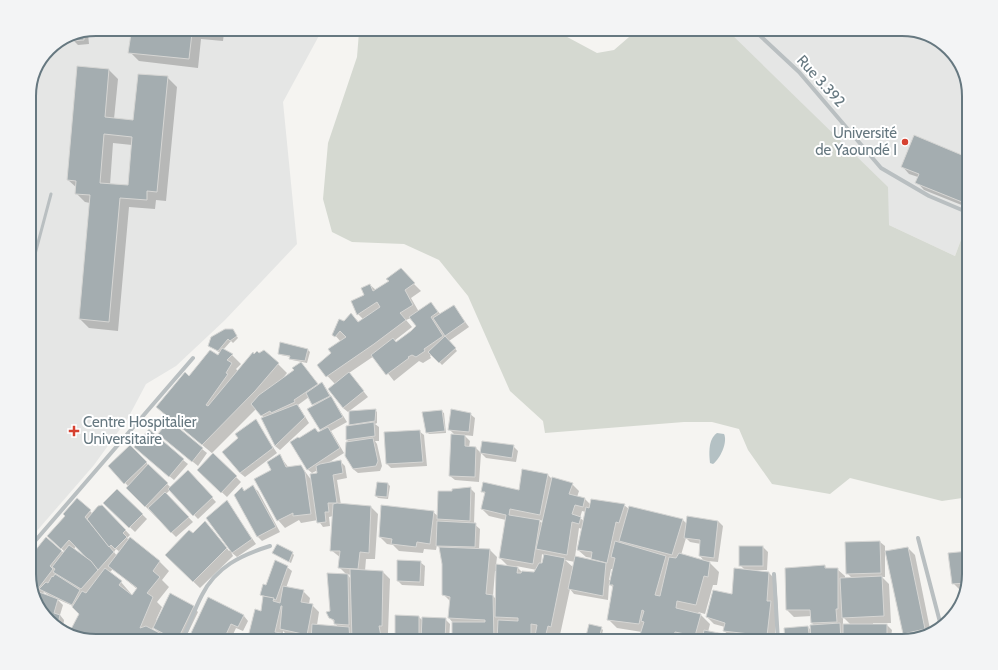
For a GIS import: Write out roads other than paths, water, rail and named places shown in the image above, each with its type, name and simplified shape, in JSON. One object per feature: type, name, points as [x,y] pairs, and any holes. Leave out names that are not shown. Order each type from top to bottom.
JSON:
[{"type":"street","name":"Rue 3.392","points":[[760,36],[799,72],[881,168],[929,196],[962,210]]},
{"type":"street","points":[[36,540],[193,358]]},
{"type":"street","points":[[918,538],[940,621]]},
{"type":"street","points":[[185,634],[201,596],[210,581],[225,566],[250,552],[270,546]]},
{"type":"street","points":[[774,574],[778,634]]},
{"type":"lane","points":[[36,250],[51,194]]},
{"type":"place","name":"Université de Yaoundé I","points":[[905,142]]},
{"type":"place","name":"Centre Hospitalier Universitaire","points":[[74,431]]}]
